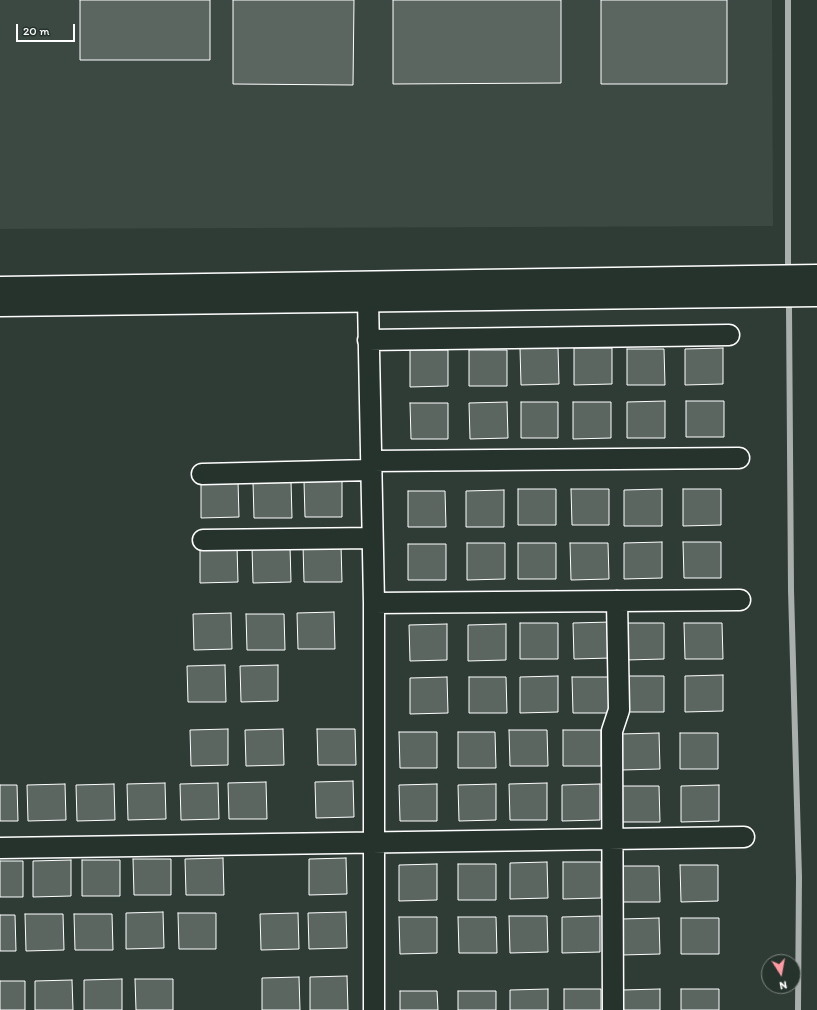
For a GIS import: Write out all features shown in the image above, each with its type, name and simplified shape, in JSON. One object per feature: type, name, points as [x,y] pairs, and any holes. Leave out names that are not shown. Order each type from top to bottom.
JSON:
[{"type":"street","points":[[0,288],[817,276]]},
{"type":"street","points":[[0,305],[817,295]]},
{"type":"street","points":[[368,300],[374,603],[374,1010]]},
{"type":"street","points":[[368,340],[729,335]]},
{"type":"street","points":[[202,474],[371,466],[739,458]]},
{"type":"street","points":[[202,540],[372,538]]},
{"type":"street","points":[[374,603],[740,600]]},
{"type":"street","points":[[613,1010],[612,731],[619,710],[617,601]]},
{"type":"street","points":[[0,848],[744,837]]},
{"type":"shaded area","points":[[0,0],[772,0],[773,226],[0,229]]},
{"type":"building","points":[[80,0],[210,0],[210,60],[80,60]]},
{"type":"building","points":[[233,0],[354,0],[353,85],[233,84]]},
{"type":"building","points":[[393,0],[561,0],[561,83],[393,84]]},
{"type":"building","points":[[601,0],[727,0],[727,84],[601,84]]},
{"type":"building","points":[[520,348],[558,348],[559,384],[521,385]]},
{"type":"building","points":[[574,348],[612,348],[612,384],[574,385]]},
{"type":"building","points":[[723,348],[723,384],[685,385],[685,349]]},
{"type":"building","points":[[627,349],[664,349],[665,385],[627,385]]},
{"type":"building","points":[[410,350],[448,350],[448,386],[410,387]]},
{"type":"building","points":[[469,350],[507,350],[507,386],[469,386]]},
{"type":"building","points":[[665,401],[665,438],[627,438],[627,402]]},
{"type":"building","points":[[686,401],[724,401],[724,437],[686,437]]},
{"type":"building","points":[[507,402],[508,438],[470,439],[469,403]]},
{"type":"building","points":[[521,402],[558,402],[558,438],[521,438]]},
{"type":"building","points":[[573,402],[611,402],[611,438],[573,439]]},
{"type":"building","points":[[410,403],[448,403],[448,439],[411,439]]},
{"type":"building","points":[[238,481],[239,517],[201,518],[201,482]]},
{"type":"building","points":[[291,481],[292,518],[254,518],[253,482]]},
{"type":"building","points":[[304,481],[342,481],[342,517],[305,517]]},
{"type":"building","points":[[518,489],[556,489],[556,525],[518,525]]},
{"type":"building","points":[[571,489],[609,489],[609,525],[572,525]]},
{"type":"building","points":[[662,489],[662,526],[624,526],[624,490]]},
{"type":"building","points":[[683,489],[721,489],[721,525],[683,526]]},
{"type":"building","points":[[504,490],[504,527],[466,527],[466,491]]},
{"type":"building","points":[[408,491],[445,491],[446,527],[408,527]]},
{"type":"building","points":[[662,542],[662,578],[624,579],[624,543]]},
{"type":"building","points":[[683,542],[721,542],[721,578],[684,578]]},
{"type":"building","points":[[467,543],[505,543],[505,579],[467,580]]},
{"type":"building","points":[[518,543],[556,543],[556,579],[518,579]]},
{"type":"building","points":[[570,543],[608,543],[609,579],[571,580]]},
{"type":"building","points":[[408,544],[446,544],[446,580],[408,580]]},
{"type":"building","points":[[341,545],[342,582],[304,582],[303,546]]},
{"type":"building","points":[[237,546],[238,582],[200,583],[200,547]]},
{"type":"building","points":[[290,546],[291,582],[253,583],[252,547]]},
{"type":"building","points":[[334,612],[335,649],[298,649],[297,613]]},
{"type":"building","points":[[231,613],[232,649],[194,650],[193,614]]},
{"type":"building","points":[[246,614],[284,614],[285,650],[247,650]]},
{"type":"building","points":[[611,622],[611,658],[574,659],[573,623]]},
{"type":"building","points":[[520,623],[558,623],[558,659],[520,659]]},
{"type":"building","points":[[626,623],[664,623],[664,659],[626,660]]},
{"type":"building","points":[[684,623],[722,623],[723,659],[685,659]]},
{"type":"building","points":[[447,624],[447,660],[410,661],[409,625]]},
{"type":"building","points":[[506,624],[506,660],[468,661],[468,625]]},
{"type":"building","points":[[225,665],[226,702],[188,702],[187,666]]},
{"type":"building","points":[[278,665],[278,701],[241,702],[240,666]]},
{"type":"building","points":[[723,675],[723,711],[685,712],[685,676]]},
{"type":"building","points":[[558,676],[558,712],[520,713],[520,677]]},
{"type":"building","points":[[626,676],[664,676],[664,712],[626,712]]},
{"type":"building","points":[[447,677],[448,713],[410,714],[410,678]]},
{"type":"building","points":[[469,677],[506,677],[507,713],[469,713]]},
{"type":"building","points":[[572,677],[610,677],[610,713],[573,713]]},
{"type":"building","points":[[228,729],[228,765],[191,766],[190,730]]},
{"type":"building","points":[[283,729],[284,765],[246,766],[245,730]]},
{"type":"building","points":[[317,729],[355,729],[356,765],[318,765]]},
{"type":"building","points":[[509,730],[547,730],[548,766],[510,766]]},
{"type":"building","points":[[563,730],[601,730],[601,766],[563,766]]},
{"type":"building","points":[[399,732],[437,732],[437,768],[400,768]]},
{"type":"building","points":[[458,732],[495,732],[496,768],[458,768]]},
{"type":"building","points":[[659,733],[660,769],[622,770],[621,734]]},
{"type":"building","points":[[680,733],[718,733],[718,769],[680,769]]},
{"type":"building","points":[[353,781],[354,817],[316,818],[315,782]]},
{"type":"building","points":[[266,782],[267,819],[229,819],[228,783]]},
{"type":"building","points":[[165,783],[166,819],[128,820],[127,784]]},
{"type":"building","points":[[218,783],[219,819],[181,820],[180,784]]},
{"type":"building","points":[[547,783],[547,820],[510,820],[509,784]]},
{"type":"building","points":[[65,784],[66,820],[28,821],[27,785]]},
{"type":"building","points":[[114,784],[115,820],[77,821],[76,785]]},
{"type":"building","points":[[437,784],[437,821],[400,821],[399,785]]},
{"type":"building","points":[[496,784],[496,820],[459,821],[458,785]]},
{"type":"building","points":[[600,784],[600,820],[562,821],[562,785]]},
{"type":"building","points":[[0,785],[17,785],[18,821],[0,821]]},
{"type":"building","points":[[719,785],[719,821],[681,822],[681,786]]},
{"type":"building","points":[[622,786],[659,786],[660,822],[622,822]]},
{"type":"building","points":[[223,858],[224,895],[186,895],[185,859]]},
{"type":"building","points":[[346,858],[347,894],[309,895],[309,859]]},
{"type":"building","points":[[133,859],[171,859],[171,895],[134,895]]},
{"type":"building","points":[[71,860],[71,896],[33,897],[33,861]]},
{"type":"building","points":[[82,860],[120,860],[120,896],[82,896]]},
{"type":"building","points":[[0,861],[23,861],[23,897],[0,897]]},
{"type":"building","points":[[547,862],[548,898],[510,899],[510,863]]},
{"type":"building","points":[[563,862],[601,862],[601,898],[563,899]]},
{"type":"building","points":[[437,864],[437,900],[399,901],[399,865]]},
{"type":"building","points":[[458,864],[496,864],[496,900],[458,900]]},
{"type":"building","points":[[680,865],[718,865],[718,901],[681,902]]},
{"type":"building","points":[[622,866],[659,866],[660,902],[622,902]]},
{"type":"building","points":[[163,912],[164,948],[126,949],[126,913]]},
{"type":"building","points":[[346,912],[347,948],[309,949],[308,913]]},
{"type":"building","points":[[178,913],[216,913],[216,949],[179,949]]},
{"type":"building","points":[[298,913],[299,949],[261,950],[260,914]]},
{"type":"building","points":[[25,914],[63,914],[64,950],[26,951]]},
{"type":"building","points":[[74,914],[112,914],[113,950],[75,950]]},
{"type":"building","points":[[0,915],[15,915],[16,951],[0,951]]},
{"type":"building","points":[[509,916],[547,916],[548,952],[510,953]]},
{"type":"building","points":[[600,916],[600,952],[562,953],[562,917]]},
{"type":"building","points":[[399,917],[437,917],[437,953],[400,954]]},
{"type":"building","points":[[458,917],[496,917],[497,953],[459,953]]},
{"type":"building","points":[[659,918],[660,954],[622,955],[622,919]]},
{"type":"building","points":[[681,918],[719,918],[719,954],[681,954]]},
{"type":"building","points":[[347,976],[348,1010],[310,1010],[310,977]]},
{"type":"building","points":[[299,977],[300,1010],[262,1010],[262,978]]},
{"type":"building","points":[[122,979],[122,1010],[84,1010],[84,980]]},
{"type":"building","points":[[135,979],[173,979],[173,1010],[136,1010]]},
{"type":"building","points":[[72,980],[73,1010],[35,1010],[35,981]]},
{"type":"building","points":[[0,981],[25,981],[25,1010],[0,1010]]},
{"type":"building","points":[[548,989],[548,1010],[510,1010],[510,990]]},
{"type":"building","points":[[564,989],[601,989],[601,1010],[564,1010]]},
{"type":"building","points":[[660,989],[660,1010],[622,1010],[622,990]]},
{"type":"building","points":[[681,989],[719,989],[719,1010],[681,1010]]},
{"type":"building","points":[[400,991],[437,991],[438,1010],[400,1010]]},
{"type":"building","points":[[458,991],[496,991],[496,1010],[458,1010]]},
{"type":"waterway","points":[[788,0],[788,265]]},
{"type":"waterway","points":[[789,307],[791,590],[799,877],[798,1010]]}]
